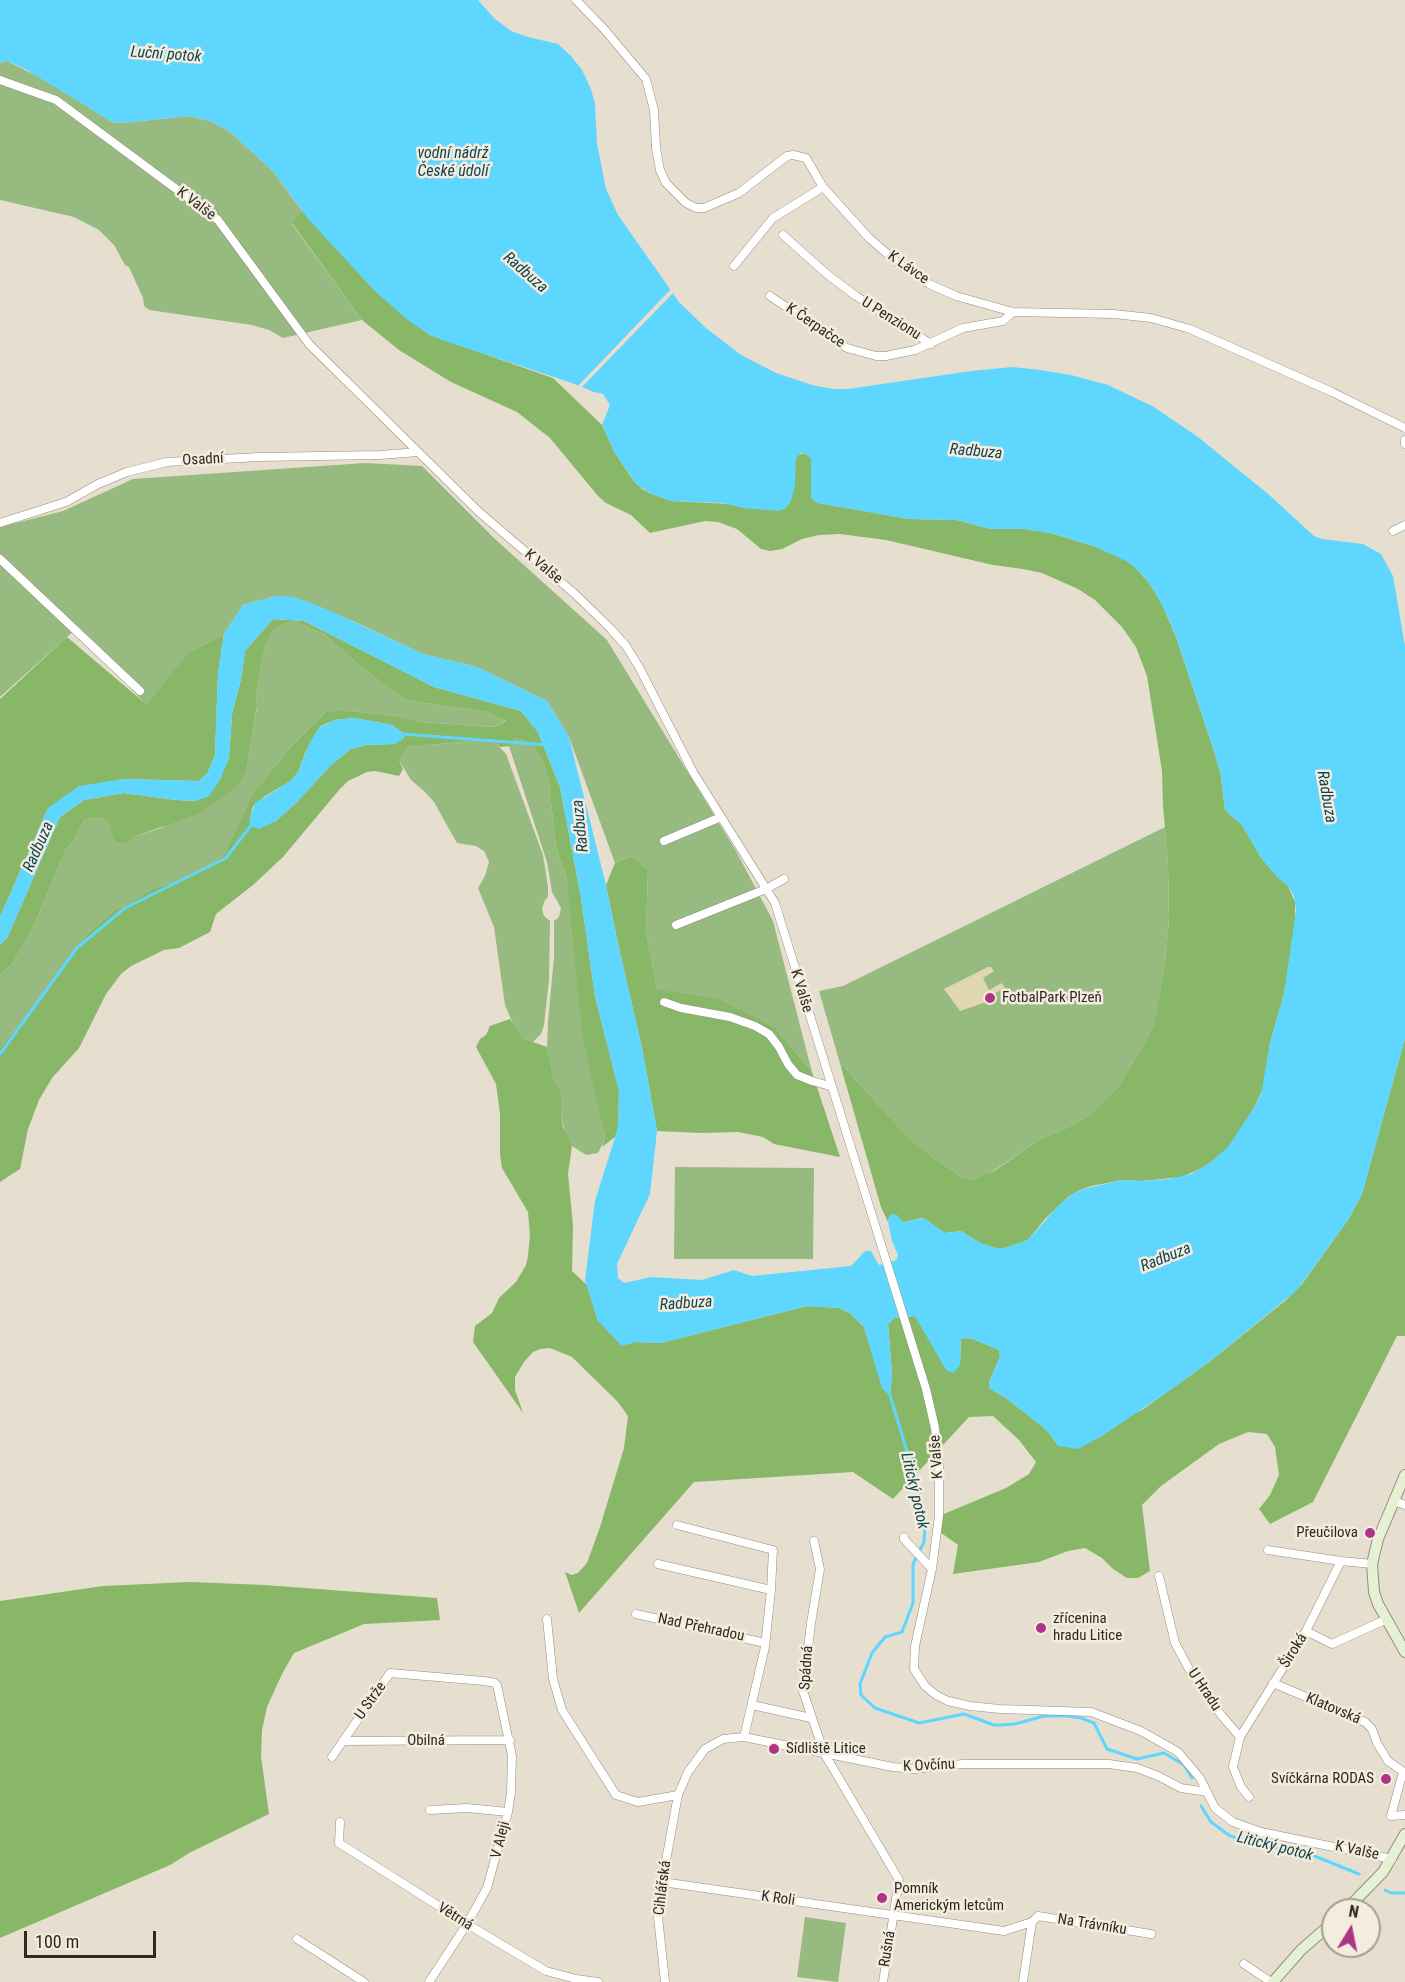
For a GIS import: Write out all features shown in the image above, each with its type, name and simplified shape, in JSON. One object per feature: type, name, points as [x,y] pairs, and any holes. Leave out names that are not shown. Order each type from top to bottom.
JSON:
[{"type":"main road","points":[[1405,1475],[1400,1503],[1378,1539],[1372,1564],[1374,1592],[1385,1620],[1405,1651]]},
{"type":"main road","points":[[1358,1898],[1374,1883],[1392,1859],[1405,1834]]},
{"type":"main road","points":[[1272,1982],[1301,1950],[1321,1932]]},
{"type":"street","name":"K Lávce","points":[[576,0],[646,79],[654,110],[660,170],[666,183],[682,201],[696,208],[704,208],[739,193],[787,156],[806,158],[823,186],[869,238],[898,263],[929,284],[956,296],[1013,312],[1114,314],[1151,318],[1190,329],[1332,392],[1405,428]]},
{"type":"street","name":"K Valše","points":[[0,80],[56,100],[218,219],[309,344],[479,512],[575,594],[626,646],[693,772],[775,903],[926,1389],[935,1428],[939,1464],[939,1516],[932,1569],[915,1646],[914,1669],[925,1686],[948,1701],[970,1706],[1091,1712],[1141,1731],[1178,1752],[1200,1778],[1215,1808],[1233,1822],[1392,1859]]},
{"type":"street","points":[[734,266],[773,218],[823,186]]},
{"type":"street","name":"U Penzionu","points":[[783,235],[849,291],[931,344],[963,328],[1003,321],[1013,312]]},
{"type":"street","name":"K Čerpačce","points":[[770,296],[830,338],[853,351],[886,356],[931,344]]},
{"type":"street","name":"Osadní","points":[[0,523],[66,502],[98,484],[127,472],[167,462],[260,457],[380,456],[418,452]]},
{"type":"street","points":[[1393,531],[1405,525]]},
{"type":"street","points":[[0,559],[140,691]]},
{"type":"street","points":[[664,841],[722,817]]},
{"type":"street","points":[[676,925],[766,889],[784,879]]},
{"type":"street","points":[[664,1002],[681,1008],[730,1017],[755,1026],[769,1035],[797,1075],[812,1082],[830,1086]]},
{"type":"street","name":"Nad Přehradou","points":[[677,1525],[773,1550],[765,1643],[744,1737]]},
{"type":"street","points":[[904,1537],[932,1569]]},
{"type":"street","name":"Spádná","points":[[814,1542],[820,1569],[803,1691],[824,1753],[899,1880],[893,1916]]},
{"type":"street","points":[[1268,1550],[1372,1564]]},
{"type":"street","name":"Široká","points":[[1240,1737],[1306,1631],[1341,1561]]},
{"type":"street","points":[[658,1564],[771,1590]]},
{"type":"street","name":"U Hradu","points":[[1159,1576],[1175,1643],[1189,1669],[1215,1707],[1240,1737]]},
{"type":"street","name":"Nad Přehradou","points":[[636,1614],[765,1643]]},
{"type":"street","points":[[547,1618],[553,1679],[562,1710],[616,1796],[638,1802],[678,1796]]},
{"type":"street","points":[[1306,1631],[1332,1644],[1385,1620]]},
{"type":"street","name":"U Strže","points":[[332,1756],[390,1673],[495,1683]]},
{"type":"street","name":"V Aleji","points":[[429,1982],[467,1924],[487,1888],[508,1812],[513,1766],[510,1740],[495,1683]]},
{"type":"street","name":"Klatovská","points":[[1273,1683],[1365,1722],[1372,1729],[1388,1761],[1404,1772]]},
{"type":"street","points":[[752,1705],[811,1718]]},
{"type":"street","name":"K Ovčínu","points":[[678,1796],[688,1772],[705,1749],[723,1739],[744,1737],[893,1767],[914,1769],[963,1764],[1109,1764],[1137,1768],[1181,1788],[1207,1792]]},
{"type":"street","points":[[1240,1737],[1233,1767],[1241,1788],[1249,1797]]},
{"type":"street","name":"Obilná","points":[[343,1741],[510,1740]]},
{"type":"street","points":[[1404,1772],[1391,1816],[1405,1815]]},
{"type":"street","name":"Cihlářská","points":[[665,1982],[658,1917],[678,1796]]},
{"type":"street","points":[[430,1810],[467,1808],[508,1812]]},
{"type":"street","name":"Větrná","points":[[340,1822],[339,1844],[467,1924],[546,1971],[598,1982]]},
{"type":"street","name":"K Roli","points":[[662,1882],[893,1916]]},
{"type":"street","name":"Na Trávníku","points":[[893,1916],[1004,1931],[1032,1922],[1038,1916],[1151,1934]]},
{"type":"street","name":"Rušná","points":[[883,1982],[893,1916]]},
{"type":"street","points":[[1023,1982],[1032,1922]]},
{"type":"street","points":[[297,1939],[364,1982]]},
{"type":"street","points":[[1244,1964],[1272,1982]]},
{"type":"green space","points":[[7,61],[47,81],[112,122],[190,116],[210,121],[229,131],[273,171],[302,211],[292,224],[362,320],[283,338],[269,330],[252,325],[149,310],[144,306],[143,298],[129,267],[125,265],[114,245],[99,230],[74,217],[0,200],[0,63]]},
{"type":"green space","points":[[302,211],[376,292],[430,335],[553,378],[602,425],[615,453],[633,480],[642,489],[652,494],[671,501],[729,504],[795,461],[797,455],[805,453],[811,458],[811,498],[818,503],[909,519],[957,520],[990,529],[1025,529],[1051,533],[1096,547],[1124,559],[1136,568],[1161,602],[1176,637],[1214,751],[1221,776],[1225,810],[1242,825],[1260,856],[1288,886],[1295,902],[1295,925],[1284,994],[1270,1043],[1263,1089],[1231,1144],[1221,1154],[1206,1166],[1182,1177],[1141,1181],[1123,1180],[1078,1191],[1068,1197],[1045,1219],[1028,1240],[1005,1248],[996,1248],[980,1243],[961,1231],[945,1233],[922,1218],[905,1222],[888,1219],[888,1222],[881,1207],[841,1067],[844,1067],[909,1138],[962,1177],[974,1180],[994,1171],[1042,1138],[1063,1130],[1088,1116],[1118,1087],[1153,1027],[1165,964],[1169,920],[1162,771],[1147,676],[1136,647],[1122,627],[1095,600],[1078,589],[1042,573],[993,565],[886,540],[840,534],[819,535],[802,539],[782,549],[770,551],[761,549],[737,529],[718,522],[705,521],[650,533],[631,515],[606,503],[598,496],[550,438],[517,412],[451,382],[399,350],[362,320],[292,223]]},
{"type":"green space","points":[[365,463],[422,466],[495,539],[607,640],[736,851],[773,921],[812,1072],[775,1027],[718,1000],[657,989],[646,931],[648,870],[632,856],[615,863],[569,737],[547,701],[477,667],[423,654],[353,621],[277,596],[243,605],[224,634],[190,652],[194,745],[146,705],[76,629],[0,697],[0,527],[63,511],[133,479]]},
{"type":"green space","points":[[273,619],[304,621],[434,687],[521,711],[538,732],[560,787],[581,898],[595,996],[619,1091],[618,1128],[615,1137],[602,1147],[605,1138],[582,1034],[567,879],[556,847],[549,784],[544,764],[533,746],[523,740],[516,738],[509,746],[500,747],[492,739],[408,747],[399,760],[403,769],[399,776],[375,771],[367,772],[348,781],[283,857],[253,885],[216,914],[210,932],[179,948],[164,950],[131,966],[121,974],[106,994],[79,1048],[52,1078],[39,1100],[28,1129],[20,1169],[0,1182],[0,1048],[28,1014],[82,939],[117,908],[123,907],[155,887],[182,881],[223,856],[253,793],[290,748],[326,712],[338,710],[399,716],[421,722],[493,727],[506,720],[487,712],[405,700],[366,671],[324,634],[295,622],[282,624],[272,632],[265,648],[247,768],[240,783],[198,814],[136,836],[124,845],[114,842],[108,822],[102,818],[85,819],[65,851],[32,930],[12,964],[0,975],[0,945],[7,938],[60,817],[84,800],[124,793],[196,801],[229,759],[232,714],[245,651]],"holes":[[[354,718],[392,725],[403,733],[404,738],[392,744],[366,745],[351,749],[331,765],[276,821],[250,826],[253,806],[291,781],[298,772],[306,751],[321,726],[335,720]]]},
{"type":"green space","points":[[295,622],[324,634],[366,671],[405,700],[487,712],[506,719],[500,725],[493,727],[421,722],[399,716],[338,710],[326,712],[290,748],[253,793],[223,856],[182,881],[155,887],[123,907],[117,908],[82,939],[28,1014],[0,1048],[0,975],[12,964],[32,930],[65,851],[85,819],[102,818],[108,821],[114,842],[124,845],[136,836],[161,828],[247,768],[265,648],[272,632],[282,624]]},
{"type":"green space","points":[[224,634],[218,673],[215,755],[208,772],[199,781],[123,779],[48,808],[0,917],[0,699],[67,637],[147,705],[188,653]]},
{"type":"green space","points":[[516,738],[533,746],[544,764],[549,784],[556,847],[567,879],[592,1072],[605,1139],[598,1153],[586,1155],[572,1146],[566,1135],[561,1116],[563,1101],[554,1080],[547,1047],[554,957],[554,921],[559,917],[561,908],[552,892],[547,862],[509,746]]},
{"type":"green space","points":[[492,739],[506,754],[543,855],[548,887],[548,896],[542,909],[544,916],[550,921],[549,980],[544,1025],[541,1034],[533,1042],[522,1038],[516,1031],[505,1005],[494,927],[478,888],[489,862],[484,851],[476,846],[457,843],[434,802],[411,780],[399,760],[408,747]]},
{"type":"green space","name":"FotbalPark Plzeň","points":[[1165,827],[1169,920],[1165,964],[1153,1027],[1138,1055],[1118,1087],[1088,1116],[1063,1130],[1042,1138],[984,1177],[974,1180],[962,1177],[909,1138],[845,1068],[841,1067],[819,991],[843,986]]},
{"type":"green space","points":[[632,856],[648,870],[646,931],[657,989],[718,999],[775,1027],[812,1072],[840,1157],[774,1144],[763,1137],[738,1132],[657,1131],[642,1048],[606,885],[615,863]]},
{"type":"green space","points":[[510,1019],[522,1038],[547,1047],[554,1080],[560,1090],[563,1101],[561,1116],[563,1127],[572,1146],[568,1174],[573,1225],[572,1271],[587,1285],[598,1321],[636,1342],[661,1343],[807,1306],[839,1308],[850,1313],[864,1327],[878,1372],[890,1396],[892,1375],[888,1324],[894,1318],[915,1316],[960,1365],[961,1339],[973,1339],[999,1350],[1000,1357],[989,1382],[989,1388],[1006,1398],[1043,1427],[1055,1442],[1142,1410],[1213,1359],[1286,1300],[1302,1284],[1348,1220],[1362,1194],[1405,1038],[1405,1336],[1397,1336],[1313,1502],[1270,1524],[1259,1509],[1270,1495],[1279,1475],[1275,1447],[1267,1434],[1248,1432],[1219,1444],[1161,1486],[1142,1505],[1150,1571],[1138,1578],[1127,1578],[1085,1548],[1068,1551],[1039,1562],[953,1574],[958,1545],[937,1530],[939,1516],[1006,1488],[1029,1474],[1036,1462],[1019,1440],[993,1416],[969,1417],[893,1499],[853,1472],[694,1482],[579,1613],[565,1572],[572,1575],[578,1573],[587,1563],[624,1448],[628,1416],[618,1402],[572,1357],[550,1348],[533,1352],[515,1377],[515,1390],[523,1413],[473,1342],[475,1326],[492,1313],[499,1298],[516,1282],[526,1265],[528,1256],[530,1235],[528,1212],[502,1168],[500,1114],[496,1084],[476,1047],[490,1026]]},
{"type":"green space","points":[[675,1167],[814,1168],[813,1259],[674,1259]]},
{"type":"green space","points":[[190,1582],[265,1585],[437,1598],[440,1620],[364,1624],[294,1653],[267,1707],[262,1730],[261,1756],[269,1814],[191,1852],[170,1865],[0,1938],[0,1601],[103,1586]]},
{"type":"green space","points":[[805,1917],[846,1923],[838,1982],[797,1977]]},
{"type":"sand","points":[[988,967],[994,971],[983,978],[989,990],[1002,983],[1005,988],[993,994],[995,999],[960,1011],[944,989]]},
{"type":"water","name":"vodní nádrž České údolí","points":[[0,0],[478,0],[494,18],[511,31],[558,44],[582,70],[595,104],[597,144],[606,189],[618,215],[679,302],[706,328],[741,355],[776,373],[812,385],[833,389],[848,389],[1012,367],[1071,375],[1108,385],[1154,407],[1198,437],[1267,493],[1314,536],[1363,544],[1381,554],[1393,576],[1405,646],[1405,1038],[1362,1194],[1348,1220],[1297,1290],[1213,1359],[1102,1436],[1078,1449],[1058,1446],[1043,1427],[1006,1398],[989,1388],[1000,1357],[999,1350],[973,1339],[961,1339],[960,1365],[954,1373],[946,1370],[915,1316],[894,1318],[888,1324],[892,1375],[890,1396],[882,1388],[864,1327],[850,1313],[839,1308],[807,1306],[661,1343],[636,1342],[622,1346],[598,1321],[585,1280],[595,1201],[618,1128],[619,1091],[595,996],[581,898],[560,787],[538,732],[521,711],[434,687],[304,621],[273,619],[245,651],[232,714],[229,758],[220,780],[209,796],[196,801],[124,793],[84,800],[60,817],[7,938],[0,945],[0,917],[48,808],[79,786],[123,779],[199,781],[208,772],[215,755],[218,673],[224,634],[243,605],[277,596],[294,597],[324,608],[423,654],[477,667],[547,701],[569,737],[606,885],[642,1048],[657,1131],[650,1194],[617,1264],[618,1278],[624,1283],[651,1277],[702,1280],[734,1270],[752,1276],[851,1266],[865,1251],[871,1251],[879,1265],[889,1263],[896,1260],[898,1255],[888,1222],[892,1214],[905,1222],[924,1218],[945,1233],[961,1231],[980,1243],[1005,1248],[1028,1240],[1060,1204],[1074,1193],[1123,1180],[1169,1179],[1191,1174],[1211,1162],[1228,1147],[1261,1095],[1270,1043],[1284,994],[1296,910],[1294,896],[1288,886],[1278,878],[1260,856],[1242,825],[1225,810],[1221,776],[1214,751],[1176,637],[1153,589],[1142,574],[1128,562],[1096,547],[1051,533],[1025,529],[990,529],[957,520],[909,519],[818,503],[811,498],[811,459],[805,453],[796,457],[795,485],[791,501],[786,508],[779,511],[744,508],[722,503],[671,501],[652,494],[637,485],[615,453],[602,425],[610,405],[603,394],[442,340],[409,321],[376,292],[309,220],[273,171],[229,131],[210,121],[190,116],[112,122],[25,69],[7,61],[0,63]]},
{"type":"water","points":[[354,718],[392,725],[403,733],[404,738],[395,744],[366,745],[351,749],[331,765],[276,821],[259,829],[250,826],[255,803],[291,781],[298,772],[310,742],[319,728],[335,720]]},
{"type":"pier","points":[[672,288],[674,292],[580,389],[576,388]]},
{"type":"waterway","points":[[402,734],[547,745]]},
{"type":"waterway","points":[[0,1054],[77,948],[125,908],[226,858],[252,824]]},
{"type":"waterway","name":"Litický potok","points":[[889,1392],[919,1491],[925,1525],[924,1542],[913,1564],[913,1603],[902,1632],[885,1637],[872,1653],[860,1684],[861,1695],[875,1708],[919,1723],[964,1714],[994,1725],[1015,1724],[1044,1716],[1081,1718],[1094,1723],[1107,1749],[1137,1759],[1164,1753],[1184,1765],[1192,1778]]},
{"type":"waterway","name":"Litický potok","points":[[1201,1806],[1211,1822],[1230,1836],[1312,1855],[1359,1874]]},
{"type":"waterway","name":"Litický potok","points":[[1385,1890],[1391,1893],[1405,1893]]},
{"type":"place","name":"FotbalPark Plzeň","points":[[990,998]]},
{"type":"place","name":"Přeučilova","points":[[1370,1533]]},
{"type":"place","name":"zřícenina hradu Litice","points":[[1041,1628]]},
{"type":"place","name":"Sídliště Litice","points":[[774,1749]]},
{"type":"place","name":"Svíčkárna RODAS","points":[[1386,1779]]},
{"type":"place","name":"Pomník Americkým letcům","points":[[882,1898]]},
{"type":"water label","name":"Luční potok","points":[[166,55]]},
{"type":"water label","name":"Radbuza","points":[[525,273]]},
{"type":"water label","name":"Radbuza","points":[[976,452]]},
{"type":"water label","name":"Radbuza","points":[[1326,797]]},
{"type":"water label","name":"Radbuza","points":[[581,826]]},
{"type":"water label","name":"Radbuza","points":[[39,847]]},
{"type":"water label","name":"Radbuza","points":[[1166,1258]]},
{"type":"water label","name":"Radbuza","points":[[686,1304]]}]
